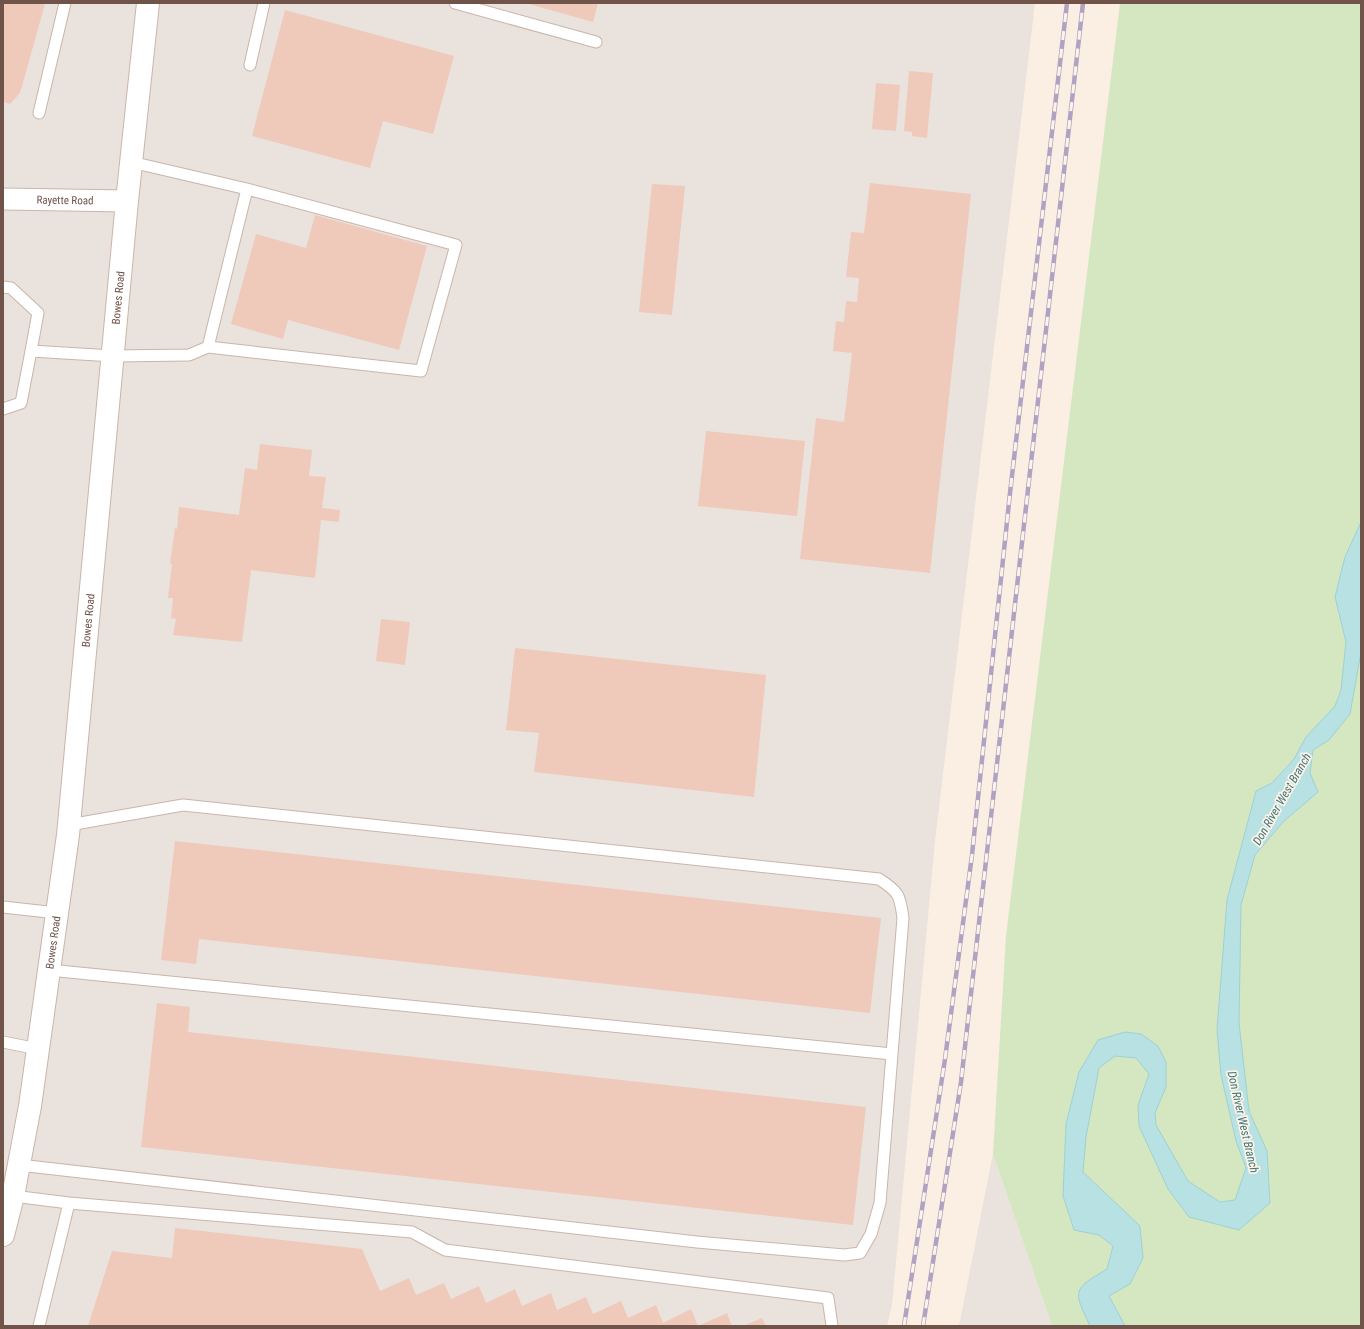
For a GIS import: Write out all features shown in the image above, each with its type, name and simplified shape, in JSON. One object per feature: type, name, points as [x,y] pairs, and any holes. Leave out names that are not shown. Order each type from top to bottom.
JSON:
[{"type":"street","name":"Bowes Road","points":[[3,1235],[13,1196],[30,1106],[69,825],[127,201],[148,3]]},
{"type":"street","name":"Rayette Road","points":[[3,199],[127,201]]},
{"type":"lane","points":[[39,112],[65,3]]},
{"type":"lane","points":[[250,65],[264,3]]},
{"type":"lane","points":[[455,3],[596,42]]},
{"type":"lane","points":[[31,351],[113,356],[189,355],[208,347],[422,371],[456,245],[247,189],[132,162]]},
{"type":"lane","points":[[208,347],[247,189]]},
{"type":"lane","points":[[3,287],[11,288],[38,313],[21,403],[3,409]]},
{"type":"lane","points":[[19,1165],[696,1242],[844,1255],[860,1252],[871,1234],[880,1202],[903,918],[901,901],[894,888],[879,879],[183,805],[69,825]]},
{"type":"lane","points":[[3,907],[57,913]]},
{"type":"lane","points":[[49,970],[892,1054]]},
{"type":"lane","points":[[3,1042],[38,1049]]},
{"type":"lane","points":[[13,1196],[69,1203],[412,1232],[445,1250],[828,1298],[832,1326]]},
{"type":"lane","points":[[39,1326],[69,1203]]},
{"type":"shaded area","points":[[3,3],[1035,3],[935,841],[892,1305],[887,1326],[3,1326]]},
{"type":"shaded area","points":[[993,1154],[1052,1326],[959,1326]]},
{"type":"green space","points":[[1120,3],[1361,3],[1361,1326],[1052,1326],[993,1154],[1006,936]]},
{"type":"water","name":"Don River West Branch","points":[[1361,522],[1361,652],[1350,714],[1329,740],[1313,750],[1310,773],[1318,792],[1283,822],[1255,855],[1241,905],[1239,1023],[1249,1111],[1267,1151],[1270,1203],[1239,1230],[1189,1217],[1168,1189],[1139,1126],[1138,1105],[1149,1074],[1136,1058],[1115,1056],[1099,1068],[1086,1137],[1083,1172],[1140,1226],[1143,1258],[1130,1284],[1109,1296],[1125,1326],[1090,1326],[1081,1305],[1079,1292],[1087,1282],[1107,1269],[1113,1246],[1099,1235],[1074,1230],[1063,1196],[1066,1124],[1079,1072],[1098,1040],[1125,1032],[1141,1034],[1158,1046],[1166,1062],[1166,1087],[1155,1113],[1156,1125],[1188,1181],[1220,1202],[1235,1200],[1246,1168],[1236,1141],[1221,1075],[1217,1030],[1227,900],[1256,791],[1272,783],[1294,759],[1306,737],[1335,706],[1341,690],[1346,642],[1335,597],[1345,557]]},
{"type":"building","points":[[3,3],[45,4],[20,93],[10,104],[3,102]]},
{"type":"building","points":[[525,3],[598,3],[593,22]]},
{"type":"building","points":[[285,10],[454,56],[433,134],[383,121],[370,168],[252,136]]},
{"type":"building","points":[[909,71],[933,73],[927,138],[912,136],[912,132],[904,131]]},
{"type":"building","points":[[876,83],[900,85],[896,131],[872,129]]},
{"type":"building","points":[[870,183],[971,194],[930,573],[800,559],[816,418],[844,422],[852,353],[833,351],[836,321],[844,322],[846,301],[857,302],[859,278],[846,277],[851,232],[864,233]]},
{"type":"building","points":[[652,184],[685,186],[672,315],[639,312]]},
{"type":"building","points":[[315,215],[427,246],[399,350],[288,320],[283,339],[231,324],[256,234],[306,248]]},
{"type":"building","points":[[706,431],[805,441],[797,516],[698,506]]},
{"type":"building","points":[[260,444],[312,450],[309,476],[326,477],[322,508],[340,510],[339,522],[321,520],[315,578],[251,570],[242,642],[173,635],[176,619],[171,618],[173,598],[168,598],[172,564],[170,564],[175,528],[177,529],[179,507],[239,515],[245,468],[257,470]]},
{"type":"building","points":[[381,619],[410,622],[405,665],[376,661]]},
{"type":"building","points":[[515,648],[766,675],[754,797],[534,772],[539,733],[506,730]]},
{"type":"building","points":[[175,841],[881,918],[870,1013],[199,939],[196,964],[161,960]]},
{"type":"building","points":[[157,1003],[190,1007],[188,1032],[866,1107],[853,1225],[141,1147]]},
{"type":"building","points":[[175,1228],[362,1249],[380,1291],[409,1278],[416,1295],[444,1283],[451,1299],[479,1286],[486,1303],[515,1289],[522,1306],[551,1293],[557,1310],[586,1297],[593,1314],[621,1301],[628,1318],[656,1305],[663,1323],[691,1309],[698,1326],[88,1326],[112,1251],[172,1258]]},
{"type":"building","points":[[727,1313],[732,1326],[698,1326]]},
{"type":"building","points":[[762,1318],[766,1326],[743,1326]]},
{"type":"railway","points":[[904,1326],[945,1059],[972,855],[1010,493],[1067,3]]},
{"type":"railway","points":[[923,1326],[961,1082],[1083,3]]}]
